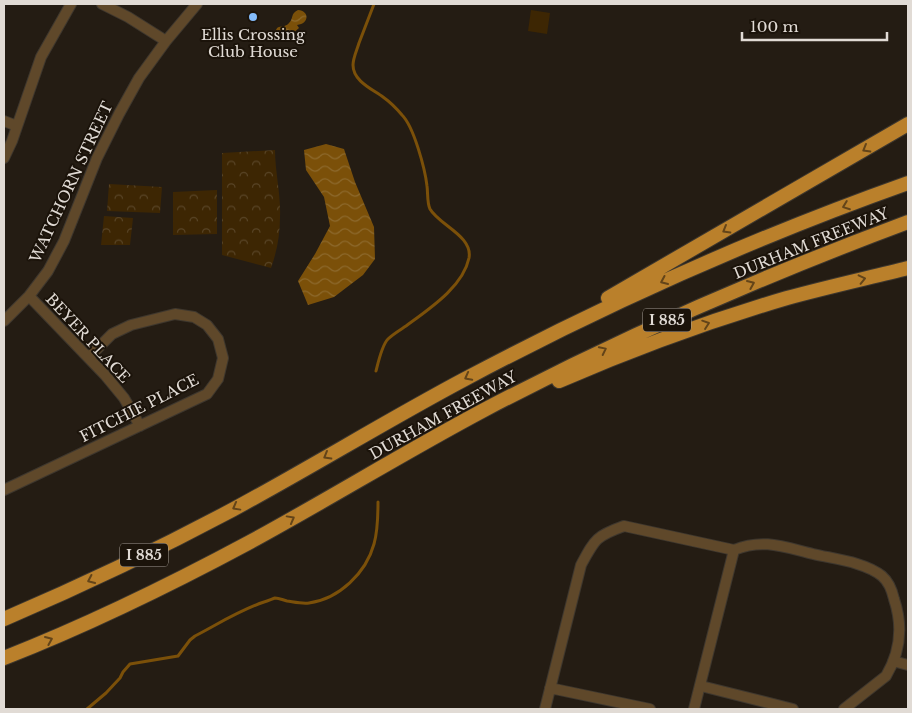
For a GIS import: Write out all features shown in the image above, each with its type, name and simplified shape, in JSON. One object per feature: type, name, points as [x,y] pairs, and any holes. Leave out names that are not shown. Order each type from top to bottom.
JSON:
[{"type":"highway","points":[[512,354],[908,124]]},
{"type":"highway","name":"DURHAM FREEWAY","points":[[4,619],[91,580],[194,530],[279,484],[418,404],[512,354],[607,307],[810,220],[908,183]]},
{"type":"highway","name":"DURHAM FREEWAY","points":[[4,658],[106,614],[202,567],[528,387],[671,318],[776,273],[908,222]]},
{"type":"highway","points":[[435,437],[589,368],[693,328],[788,298],[908,268]]},
{"type":"street","points":[[4,158],[12,141],[41,57],[71,4]]},
{"type":"street","points":[[102,4],[128,17],[166,41]]},
{"type":"street","name":"WATCHORN STREET","points":[[4,321],[29,296],[48,271],[64,241],[97,158],[139,78],[166,41],[197,4]]},
{"type":"street","points":[[4,121],[16,126]]},
{"type":"street","name":"BEYER PLACE","points":[[29,296],[89,357],[124,398],[140,426]]},
{"type":"street","name":"FITCHIE PLACE","points":[[4,488],[207,394],[218,379],[223,358],[218,339],[207,325],[194,316],[175,314],[131,325],[112,334],[89,357]]},
{"type":"street","points":[[545,709],[581,565],[597,538],[624,526],[734,550],[747,545],[769,543],[864,566],[882,576],[888,582],[898,610],[900,621],[898,649],[886,676],[844,709]]},
{"type":"street","points":[[694,709],[734,550]]},
{"type":"street","points":[[898,649],[908,651]]},
{"type":"street","points":[[893,661],[908,665]]},
{"type":"street","points":[[700,686],[793,709]]},
{"type":"street","points":[[550,688],[650,709]]},
{"type":"green space","points":[[531,10],[550,13],[547,34],[528,31]]},
{"type":"green space","points":[[275,150],[280,200],[280,224],[278,243],[271,268],[222,255],[222,153]]},
{"type":"green space","points":[[109,184],[162,187],[160,213],[107,211]]},
{"type":"green space","points":[[217,190],[217,234],[173,235],[173,192]]},
{"type":"green space","points":[[104,216],[133,218],[130,245],[101,245]]},
{"type":"water","points":[[298,10],[305,13],[306,20],[297,25],[299,28],[292,34],[289,32],[286,38],[279,39],[275,35],[278,27],[287,25]]},
{"type":"water","points":[[326,144],[344,149],[355,182],[374,227],[375,259],[363,275],[334,297],[308,305],[298,281],[330,226],[324,197],[306,170],[304,150]]},
{"type":"waterway","points":[[374,4],[354,57],[354,71],[356,76],[369,88],[398,110],[406,121],[415,138],[421,159],[430,209],[434,215],[461,237],[469,250],[466,269],[452,288],[425,312],[388,339],[382,350],[376,371]]},
{"type":"waterway","points":[[87,709],[106,693],[130,664],[178,656],[195,636],[246,609],[275,598],[298,603],[320,601],[341,590],[358,574],[370,555],[376,534],[378,502]]},
{"type":"place","name":"Ellis Crossing Club House","points":[[253,17]]}]
